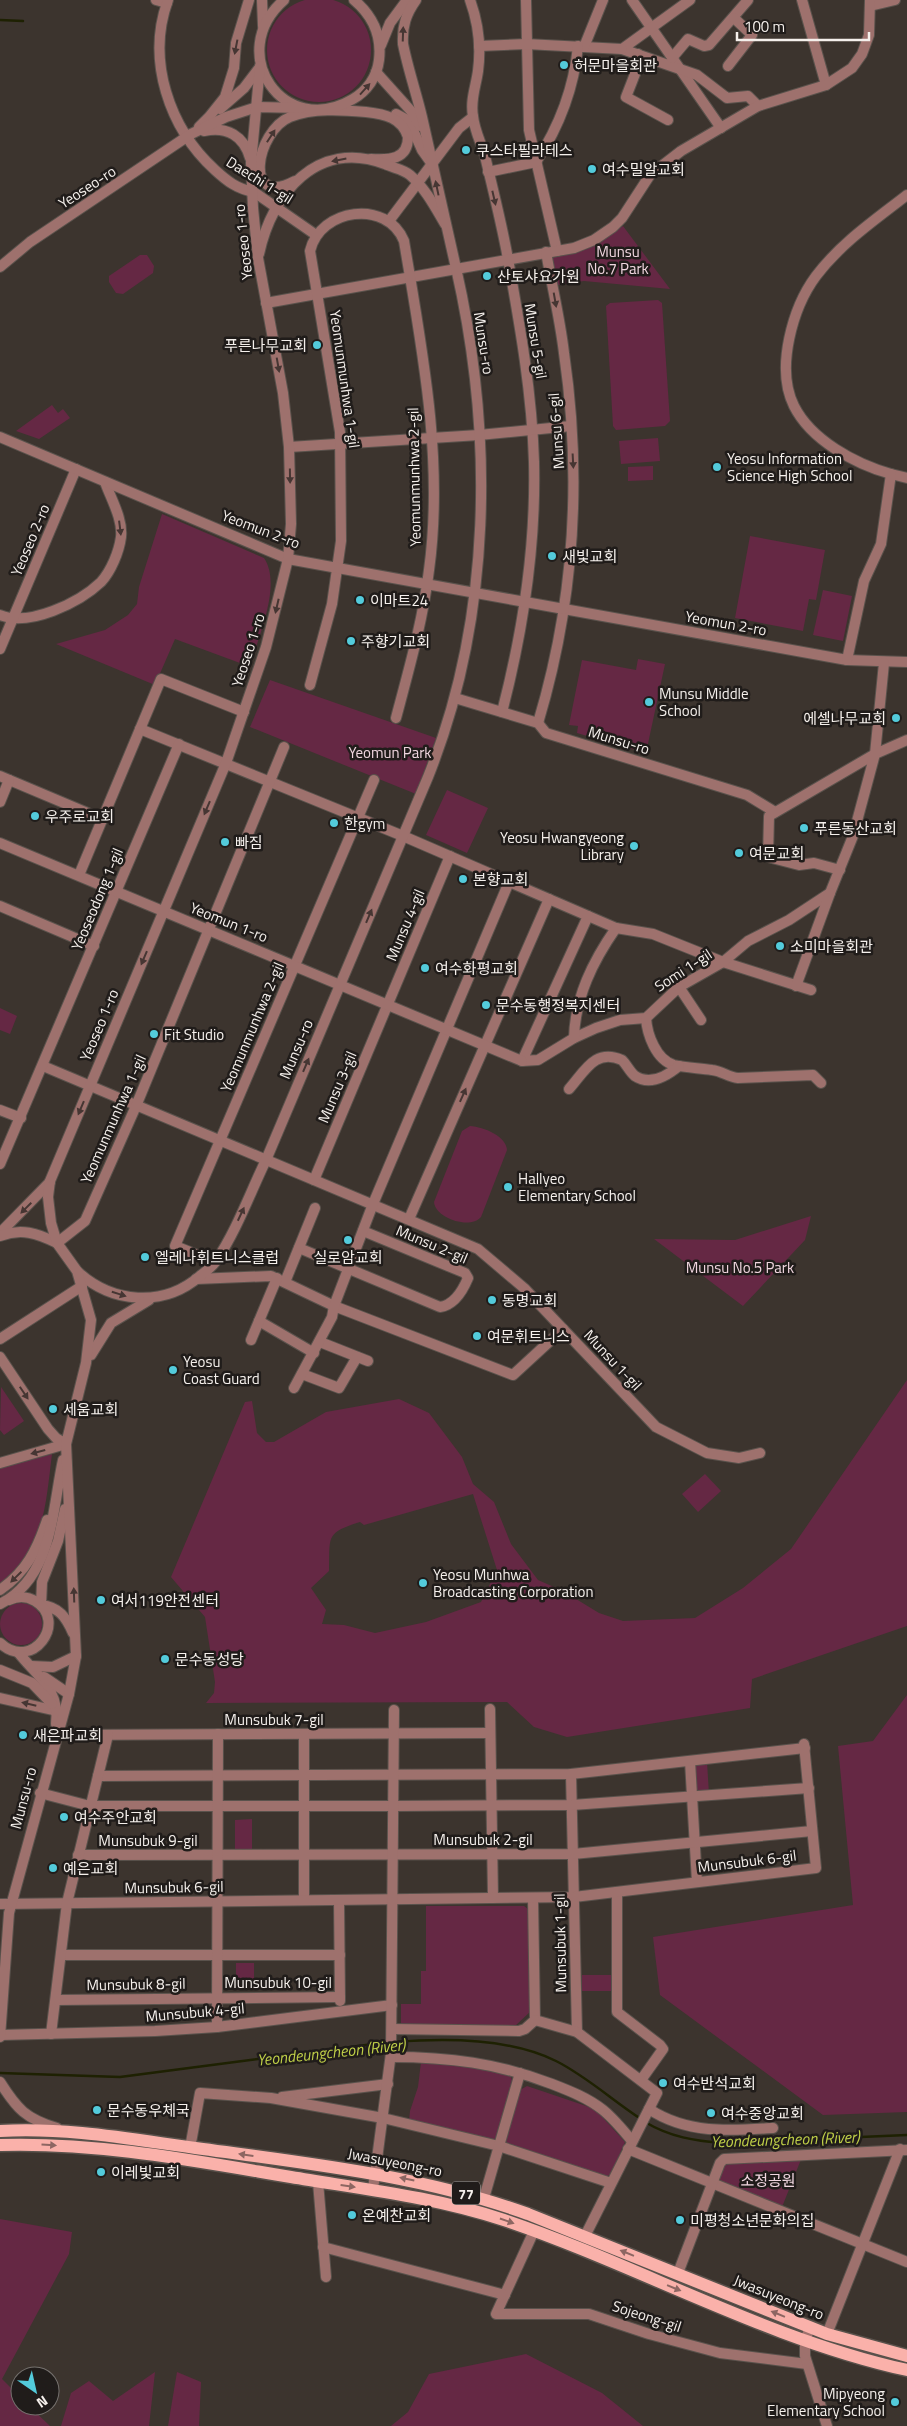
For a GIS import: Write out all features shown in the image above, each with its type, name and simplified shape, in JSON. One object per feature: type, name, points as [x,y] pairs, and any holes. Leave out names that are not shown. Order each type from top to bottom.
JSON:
[{"type":"main road","name":"Jwasuyeong-ro","points":[[0,2131],[68,2131],[375,2173],[426,2183],[484,2198],[585,2236],[827,2334],[907,2356]]},
{"type":"main road","name":"Jwasuyeong-ro","points":[[0,2145],[37,2144],[122,2151],[373,2189],[423,2198],[472,2210],[534,2231],[805,2341],[867,2361],[907,2370]]},
{"type":"main road","points":[[423,2198],[426,2183]]},
{"type":"main road","points":[[867,2361],[872,2346]]},
{"type":"street","name":"Daechi 1-gil","points":[[156,0],[168,2],[161,38],[161,74],[172,110],[201,157],[239,188],[254,192],[316,235]]},
{"type":"street","points":[[209,118],[225,96],[232,78],[236,43],[250,0]]},
{"type":"street","points":[[262,0],[263,26]]},
{"type":"street","points":[[263,26],[274,9],[284,0]]},
{"type":"street","points":[[354,0],[372,20],[380,48]]},
{"type":"street","points":[[383,114],[397,120],[404,127],[408,138],[408,147],[397,157],[390,160],[337,159],[316,167],[295,181],[276,187],[264,183],[258,168],[262,152],[272,133],[280,123],[291,116],[340,107],[358,96],[369,86],[376,72],[380,48],[390,23],[406,0]]},
{"type":"street","name":"Munsu-ro","points":[[77,1271],[94,1285],[114,1293],[130,1297],[153,1298],[167,1296],[196,1279],[216,1262],[238,1221],[266,1160],[438,752],[455,698],[474,592],[482,507],[479,435],[475,382],[456,269],[426,135],[403,44],[404,24],[408,12],[416,0]]},
{"type":"street","name":"Munsu 5-gil","points":[[470,0],[479,46],[478,71],[472,102],[473,117],[508,258],[526,364],[532,429],[534,490],[525,602]]},
{"type":"street","name":"Munsu 6-gil","points":[[526,0],[529,130],[552,251],[571,426],[574,503],[564,609]]},
{"type":"street","points":[[488,172],[536,162],[548,143],[562,112],[581,46],[603,0]]},
{"type":"street","points":[[632,0],[720,128]]},
{"type":"street","points":[[622,49],[690,0]]},
{"type":"street","points":[[672,58],[688,39],[704,46],[709,45],[748,0]]},
{"type":"street","points":[[802,0],[826,85]]},
{"type":"street","points":[[266,302],[583,245],[609,230],[622,218],[654,172],[682,151],[758,106],[826,85],[852,68],[862,54],[869,35],[870,3],[895,0]]},
{"type":"street","points":[[728,66],[752,35],[734,18]]},
{"type":"street","name":"Yeoseo 1-ro","points":[[57,1243],[48,1208],[50,1181],[226,763],[269,637],[288,559],[291,524],[289,447],[283,393],[258,258],[251,163],[260,66],[258,46],[263,26]]},
{"type":"street","points":[[479,46],[526,44],[622,49],[697,75],[726,98],[748,96],[758,106]]},
{"type":"street","points":[[638,54],[635,74],[626,97],[668,120]]},
{"type":"street","points":[[188,136],[244,88],[260,66],[273,89],[283,99],[301,108]]},
{"type":"street","points":[[376,72],[411,111],[426,135]]},
{"type":"street","points":[[188,136],[226,118],[257,107],[397,114],[409,121],[422,150],[432,164]]},
{"type":"street","points":[[316,235],[329,223],[348,215],[366,213],[389,222],[459,128],[473,117]]},
{"type":"street","points":[[188,136],[216,129],[232,133],[243,141],[251,163]]},
{"type":"street","name":"Yeoseo-ro","points":[[0,266],[30,242],[188,136]]},
{"type":"street","points":[[371,159],[402,170],[418,183],[445,225]]},
{"type":"street","points":[[258,258],[263,238],[276,208],[295,181]]},
{"type":"street","points":[[907,195],[862,230],[816,276],[804,295],[794,321],[787,362],[792,404],[805,423],[845,454],[863,464],[907,478]]},
{"type":"street","name":"Yeomunmunhwa 2-gil","points":[[389,222],[398,229],[404,242],[425,375],[432,437],[432,508],[427,584],[412,660],[396,718]]},
{"type":"street","name":"Yeomunmunhwa 1-gil","points":[[310,685],[327,626],[341,541],[341,443],[310,251],[316,235]]},
{"type":"street","points":[[289,447],[479,435],[571,426]]},
{"type":"street","name":"Yeomun 2-ro","points":[[0,437],[288,559],[847,660],[884,663],[907,662]]},
{"type":"street","name":"Yeoseo 2-ro","points":[[0,649],[76,469]]},
{"type":"street","points":[[847,660],[862,589],[881,544],[891,474]]},
{"type":"street","points":[[0,615],[12,620],[44,614],[67,604],[100,582],[108,573],[119,544],[121,532],[106,482]]},
{"type":"street","points":[[502,712],[516,658],[525,602]]},
{"type":"street","points":[[538,723],[551,680],[564,609]]},
{"type":"street","points":[[796,986],[853,836],[862,805],[875,754],[884,663]]},
{"type":"street","points":[[79,875],[161,679],[244,712]]},
{"type":"street","name":"Munsu-ro","points":[[455,698],[538,723],[546,733],[747,795],[775,812]]},
{"type":"street","points":[[140,729],[358,817],[616,928],[653,934],[723,962],[811,990]]},
{"type":"street","points":[[840,870],[814,863],[799,865],[768,857],[768,817],[875,754],[907,740]]},
{"type":"street","name":"Yeoseodong 1-gil","points":[[0,1164],[179,744]]},
{"type":"street","name":"Yeomunmunhwa 1-gil","points":[[57,1243],[84,1221],[136,1106],[210,931],[284,747]]},
{"type":"street","points":[[0,802],[4,778],[102,819]]},
{"type":"street","name":"Yeomunmunhwa 2-gil","points":[[216,1262],[175,1246],[374,780]]},
{"type":"street","name":"Yeomun 1-ro","points":[[0,843],[295,965],[484,1047],[522,1061]]},
{"type":"street","name":"Munsu 4-gil","points":[[388,1005],[450,856]]},
{"type":"street","points":[[294,1388],[333,1315],[334,1306],[373,1204],[509,882]]},
{"type":"street","name":"Somi 1-gil","points":[[646,1018],[661,1001],[678,987],[723,962],[748,941],[789,920],[830,893]]},
{"type":"street","points":[[409,1219],[549,899]]},
{"type":"street","points":[[0,906],[94,946]]},
{"type":"street","points":[[588,916],[522,1061],[538,1060],[574,1038],[616,1021],[646,1018],[651,1039],[658,1053],[668,1063],[714,1070],[730,1077],[738,1078],[813,1075],[821,1083]]},
{"type":"street","points":[[574,1038],[574,1018],[580,997],[598,955],[616,928]]},
{"type":"street","points":[[678,987],[701,1020]]},
{"type":"street","name":"Munsu 3-gil","points":[[314,1180],[388,1005]]},
{"type":"street","points":[[570,1089],[593,1061],[602,1056],[622,1060],[635,1075],[647,1080],[666,1076],[679,1066]]},
{"type":"street","points":[[43,1066],[90,1086]]},
{"type":"street","name":"Munsu 1-gil","points":[[90,1086],[463,1242],[490,1258],[524,1288],[656,1427],[707,1452],[739,1458],[760,1453]]},
{"type":"street","points":[[0,1110],[21,1118]]},
{"type":"street","points":[[0,1234],[50,1181]]},
{"type":"street","points":[[251,1340],[299,1248],[315,1208]]},
{"type":"street","points":[[0,1234],[25,1231],[57,1243],[77,1271],[91,1320],[86,1363],[66,1444],[57,1486],[51,1530],[44,1553],[33,1573],[1,1604]]},
{"type":"street","name":"Munsu 2-gil","points":[[299,1248],[440,1307],[446,1305],[459,1295],[468,1279],[465,1273],[363,1231]]},
{"type":"street","points":[[196,1279],[219,1280],[268,1275],[334,1306],[512,1375],[563,1328]]},
{"type":"street","points":[[0,1339],[82,1286]]},
{"type":"street","points":[[86,1363],[101,1336],[111,1323],[153,1298]]},
{"type":"street","points":[[259,1322],[314,1353]]},
{"type":"street","points":[[320,1342],[368,1361]]},
{"type":"street","points":[[0,1357],[52,1434],[66,1444]]},
{"type":"street","points":[[302,1374],[339,1388],[357,1357]]},
{"type":"street","points":[[0,1463],[66,1444]]},
{"type":"street","points":[[54,1745],[70,1694],[76,1656],[66,1444]]},
{"type":"street","points":[[0,1590],[23,1570],[34,1556],[57,1486]]},
{"type":"street","points":[[0,1643],[18,1652],[34,1648],[46,1636],[48,1620],[41,1605],[42,1582],[58,1541],[68,1495]]},
{"type":"street","points":[[1,1604],[18,1597],[26,1597],[41,1605],[52,1606],[62,1614],[75,1641]]},
{"type":"street","points":[[18,1652],[30,1666],[70,1694]]},
{"type":"street","points":[[30,1666],[53,1667],[76,1656]]},
{"type":"street","points":[[0,1670],[36,1685],[57,1711]]},
{"type":"street","points":[[39,1673],[54,1699],[57,1711],[54,1745]]},
{"type":"street","points":[[0,1698],[57,1711]]},
{"type":"street","points":[[490,1709],[493,1898]]},
{"type":"street","points":[[373,2189],[391,2055],[394,1710]]},
{"type":"street","name":"Munsubuk 7-gil","points":[[57,1735],[490,1733]]},
{"type":"street","name":"Munsubuk 10-gil","points":[[217,2027],[218,1734]]},
{"type":"street","points":[[304,1734],[304,1900]]},
{"type":"street","name":"Munsubuk 9-gil","points":[[68,1903],[108,1735]]},
{"type":"street","name":"Munsu-ro","points":[[0,2036],[5,1904],[54,1745]]},
{"type":"street","name":"Munsubuk 6-gil","points":[[5,1904],[574,1897],[816,1868],[805,1746],[690,1761]]},
{"type":"street","points":[[98,1776],[571,1774],[690,1761],[697,1882]]},
{"type":"street","name":"Munsubuk 1-gil","points":[[571,1774],[577,2032]]},
{"type":"street","points":[[40,1793],[90,1806],[572,1805],[808,1788]]},
{"type":"street","points":[[573,1854],[812,1831]]},
{"type":"street","name":"Munsubuk 2-gil","points":[[304,1855],[573,1854]]},
{"type":"street","name":"Munsubuk 9-gil","points":[[78,1855],[304,1855]]},
{"type":"street","points":[[617,1892],[617,2012],[663,2048],[641,2080]]},
{"type":"street","points":[[392,2029],[519,2031],[525,2029],[535,2020],[533,1898]]},
{"type":"street","points":[[339,1900],[340,2011]]},
{"type":"street","points":[[51,2034],[68,1903]]},
{"type":"street","name":"Munsubuk 10-gil","points":[[217,1954],[340,1954]]},
{"type":"street","name":"Munsubuk 8-gil","points":[[61,1955],[217,1954]]},
{"type":"street","name":"Munsubuk 10-gil","points":[[216,1998],[340,1997]]},
{"type":"street","name":"Munsubuk 8-gil","points":[[56,2000],[216,1998]]},
{"type":"street","name":"Munsubuk 4-gil","points":[[0,2036],[154,2032],[217,2027],[392,2005]]},
{"type":"street","points":[[535,2020],[577,2032],[657,2092],[585,2236]]},
{"type":"street","points":[[391,2055],[448,2058],[481,2063],[520,2073],[572,2092],[598,2107],[630,2145],[712,2184],[907,2262]]},
{"type":"street","points":[[484,2198],[520,2073]]},
{"type":"street","points":[[0,2082],[25,2115],[38,2122],[68,2131]]},
{"type":"street","points":[[271,2098],[388,2084]]},
{"type":"street","points":[[190,2148],[200,2093],[271,2098],[383,2118],[499,2146],[611,2183]]},
{"type":"street","points":[[648,2110],[671,2122],[707,2130],[773,2128]]},
{"type":"street","points":[[678,2274],[720,2163],[727,2158],[904,2150],[862,2245],[827,2334]]},
{"type":"street","points":[[318,2182],[326,2277]]},
{"type":"street","name":"Sojeong-gil","points":[[534,2231],[496,2314],[594,2315],[649,2334],[720,2353],[807,2364]]},
{"type":"street","points":[[323,2247],[505,2295]]},
{"type":"street","points":[[810,2327],[805,2341],[807,2364],[827,2426]]},
{"type":"green space","points":[[319,-2],[339,2],[348,6],[356,13],[363,21],[367,30],[371,50],[367,70],[363,79],[356,87],[348,94],[339,98],[319,102],[299,98],[290,94],[282,87],[275,79],[271,70],[267,50],[271,30],[275,21],[282,13],[290,6],[299,2]]},
{"type":"green space","name":"Munsu No.7 Park","points":[[623,226],[670,289],[584,281],[557,285],[552,258],[587,249]]},
{"type":"green space","points":[[140,255],[147,255],[154,266],[153,273],[123,294],[116,293],[109,282],[109,276]]},
{"type":"green space","points":[[658,300],[662,303],[670,421],[665,426],[616,430],[613,426],[606,306],[610,303]]},
{"type":"green space","points":[[52,405],[58,413],[63,409],[70,418],[39,439],[16,431]]},
{"type":"green space","points":[[658,438],[660,461],[621,464],[619,441]]},
{"type":"green space","points":[[653,466],[653,480],[628,481],[628,467]]},
{"type":"green space","points":[[162,514],[264,558],[269,568],[271,580],[268,607],[253,657],[240,663],[175,639],[155,685],[56,644],[105,630],[128,615],[137,604],[139,587]]},
{"type":"green space","points":[[750,536],[825,550],[816,600],[809,599],[803,631],[735,618]]},
{"type":"green space","points":[[823,590],[852,596],[843,641],[813,635]]},
{"type":"green space","points":[[638,659],[665,664],[646,753],[577,733],[578,726],[569,725],[582,660],[636,670]]},
{"type":"green space","name":"Yeomun Park","points":[[270,680],[436,738],[416,794],[250,727]]},
{"type":"green space","points":[[447,790],[488,808],[467,853],[426,835]]},
{"type":"green space","points":[[0,1008],[17,1016],[10,1034],[0,1030]]},
{"type":"green space","points":[[470,1126],[482,1128],[493,1133],[503,1140],[507,1150],[481,1217],[476,1221],[462,1222],[440,1213],[434,1202],[462,1131]]},
{"type":"green space","name":"Munsu No.5 Park","points":[[811,1216],[805,1240],[743,1306],[654,1239],[735,1240]]},
{"type":"green space","points":[[907,1380],[907,1626],[752,1679],[750,1708],[567,1737],[534,1727],[507,1702],[206,1703],[214,1693],[215,1682],[205,1617],[171,1577],[245,1402],[252,1401],[257,1433],[266,1442],[274,1442],[326,1412],[399,1399],[429,1413],[462,1457],[473,1484],[494,1502],[511,1544],[538,1580],[563,1591],[599,1613],[623,1621],[695,1618],[743,1588],[791,1549]],"holes":[[[473,1494],[497,1570],[481,1602],[426,1622],[375,1633],[344,1625],[322,1624],[326,1610],[311,1588],[329,1571],[330,1543],[335,1533],[341,1529],[360,1522],[364,1525]]]},
{"type":"green space","points":[[1,1387],[24,1421],[4,1435],[0,1430]]},
{"type":"green space","points":[[52,1454],[44,1509],[34,1540],[15,1570],[0,1584],[0,1468]]},
{"type":"green space","points":[[705,1474],[721,1491],[698,1512],[682,1494]]},
{"type":"green space","points":[[25,1603],[33,1606],[39,1612],[42,1624],[39,1636],[33,1642],[17,1645],[9,1642],[3,1636],[0,1620],[3,1612],[9,1606]]},
{"type":"green space","points":[[907,1695],[907,2112],[823,2115],[660,1995],[653,1937],[853,1905],[838,1746],[873,1741]]},
{"type":"green space","points":[[707,1762],[709,1794],[697,1795],[692,1766]]},
{"type":"green space","points":[[252,1819],[252,1849],[235,1849],[235,1820]]},
{"type":"green space","points":[[426,1906],[524,1906],[528,1909],[531,2011],[515,2026],[401,2027],[401,2004],[421,2004],[421,1971],[426,1971]]},
{"type":"green space","points":[[236,1963],[254,1963],[254,1990],[236,1990]]},
{"type":"green space","points":[[582,1975],[613,1975],[613,1991],[582,1991]]},
{"type":"green space","points":[[421,2062],[458,2063],[510,2075],[513,2082],[498,2138],[492,2142],[409,2121],[410,2111],[418,2087]]},
{"type":"green space","points":[[527,2086],[595,2109],[625,2142],[611,2174],[606,2177],[510,2147],[506,2142],[520,2090]]},
{"type":"green space","name":"소정공원","points":[[802,2157],[782,2207],[719,2181],[724,2166],[731,2162]]},
{"type":"green space","points":[[0,2219],[72,2232],[69,2254],[2,2379],[10,2387],[10,2416],[40,2416],[50,2426],[0,2426]]},
{"type":"green space","points":[[526,2354],[602,2393],[643,2426],[391,2426],[408,2412],[429,2374]]},
{"type":"green space","points":[[155,2372],[149,2426],[61,2426],[71,2393],[89,2381],[113,2401]]},
{"type":"green space","points":[[177,2372],[201,2382],[199,2426],[168,2426]]},
{"type":"waterway","points":[[0,20],[23,21]]},
{"type":"waterway","name":"Yeondeungcheon (River)","points":[[395,2042],[435,2040],[477,2041],[538,2053],[578,2074],[641,2119]]},
{"type":"waterway","name":"Yeondeungcheon (River)","points":[[0,2073],[120,2077],[389,2042]]},
{"type":"waterway","name":"Yeondeungcheon (River)","points":[[645,2122],[683,2137],[723,2143],[907,2135]]},
{"type":"place","name":"허문마을회관","points":[[564,65]]},
{"type":"place","name":"쿠스타필라테스","points":[[466,150]]},
{"type":"place","name":"여수밀알교회","points":[[592,169]]},
{"type":"place","name":"산토샤요가원","points":[[487,276]]},
{"type":"place","name":"푸른나무교회","points":[[317,345]]},
{"type":"place","name":"Yeosu Information Science High School","points":[[717,467]]},
{"type":"place","name":"새빛교회","points":[[552,556]]},
{"type":"place","name":"이마트24","points":[[360,600]]},
{"type":"place","name":"주향기교회","points":[[351,641]]},
{"type":"place","name":"Munsu Middle School","points":[[649,702]]},
{"type":"place","name":"에셀나무교회","points":[[896,718]]},
{"type":"place","name":"우주로교회","points":[[35,816]]},
{"type":"place","name":"한gym","points":[[334,823]]},
{"type":"place","name":"푸른동산교회","points":[[804,828]]},
{"type":"place","name":"빠짐","points":[[225,842]]},
{"type":"place","name":"Yeosu Hwangyeong Library","points":[[634,846]]},
{"type":"place","name":"여문교회","points":[[739,853]]},
{"type":"place","name":"본향교회","points":[[463,879]]},
{"type":"place","name":"소미마을회관","points":[[780,946]]},
{"type":"place","name":"여수화평교회","points":[[425,968]]},
{"type":"place","name":"문수동행정복지센터","points":[[486,1005]]},
{"type":"place","name":"Fit Studio","points":[[154,1034]]},
{"type":"place","name":"Hallyeo Elementary School","points":[[508,1187]]},
{"type":"place","name":"실로암교회","points":[[348,1240]]},
{"type":"place","name":"엘레나휘트니스클럽","points":[[145,1257]]},
{"type":"place","name":"동명교회","points":[[492,1300]]},
{"type":"place","name":"여문휘트니스","points":[[477,1336]]},
{"type":"place","name":"Yeosu Coast Guard","points":[[173,1370]]},
{"type":"place","name":"세움교회","points":[[53,1409]]},
{"type":"place","name":"Yeosu Munhwa Broadcasting Corporation","points":[[423,1583]]},
{"type":"place","name":"여서119안전센터","points":[[101,1600]]},
{"type":"place","name":"문수동성당","points":[[165,1659]]},
{"type":"place","name":"새은파교회","points":[[23,1735]]},
{"type":"place","name":"여수주안교회","points":[[64,1817]]},
{"type":"place","name":"예은교회","points":[[53,1868]]},
{"type":"place","name":"여수반석교회","points":[[663,2083]]},
{"type":"place","name":"문수동우체국","points":[[97,2110]]},
{"type":"place","name":"여수중앙교회","points":[[711,2113]]},
{"type":"place","name":"이레빛교회","points":[[101,2172]]},
{"type":"place","name":"온예찬교회","points":[[352,2215]]},
{"type":"place","name":"미평청소년문화의집","points":[[680,2220]]},
{"type":"place","name":"Mipyeong Elementary School","points":[[895,2402]]}]
